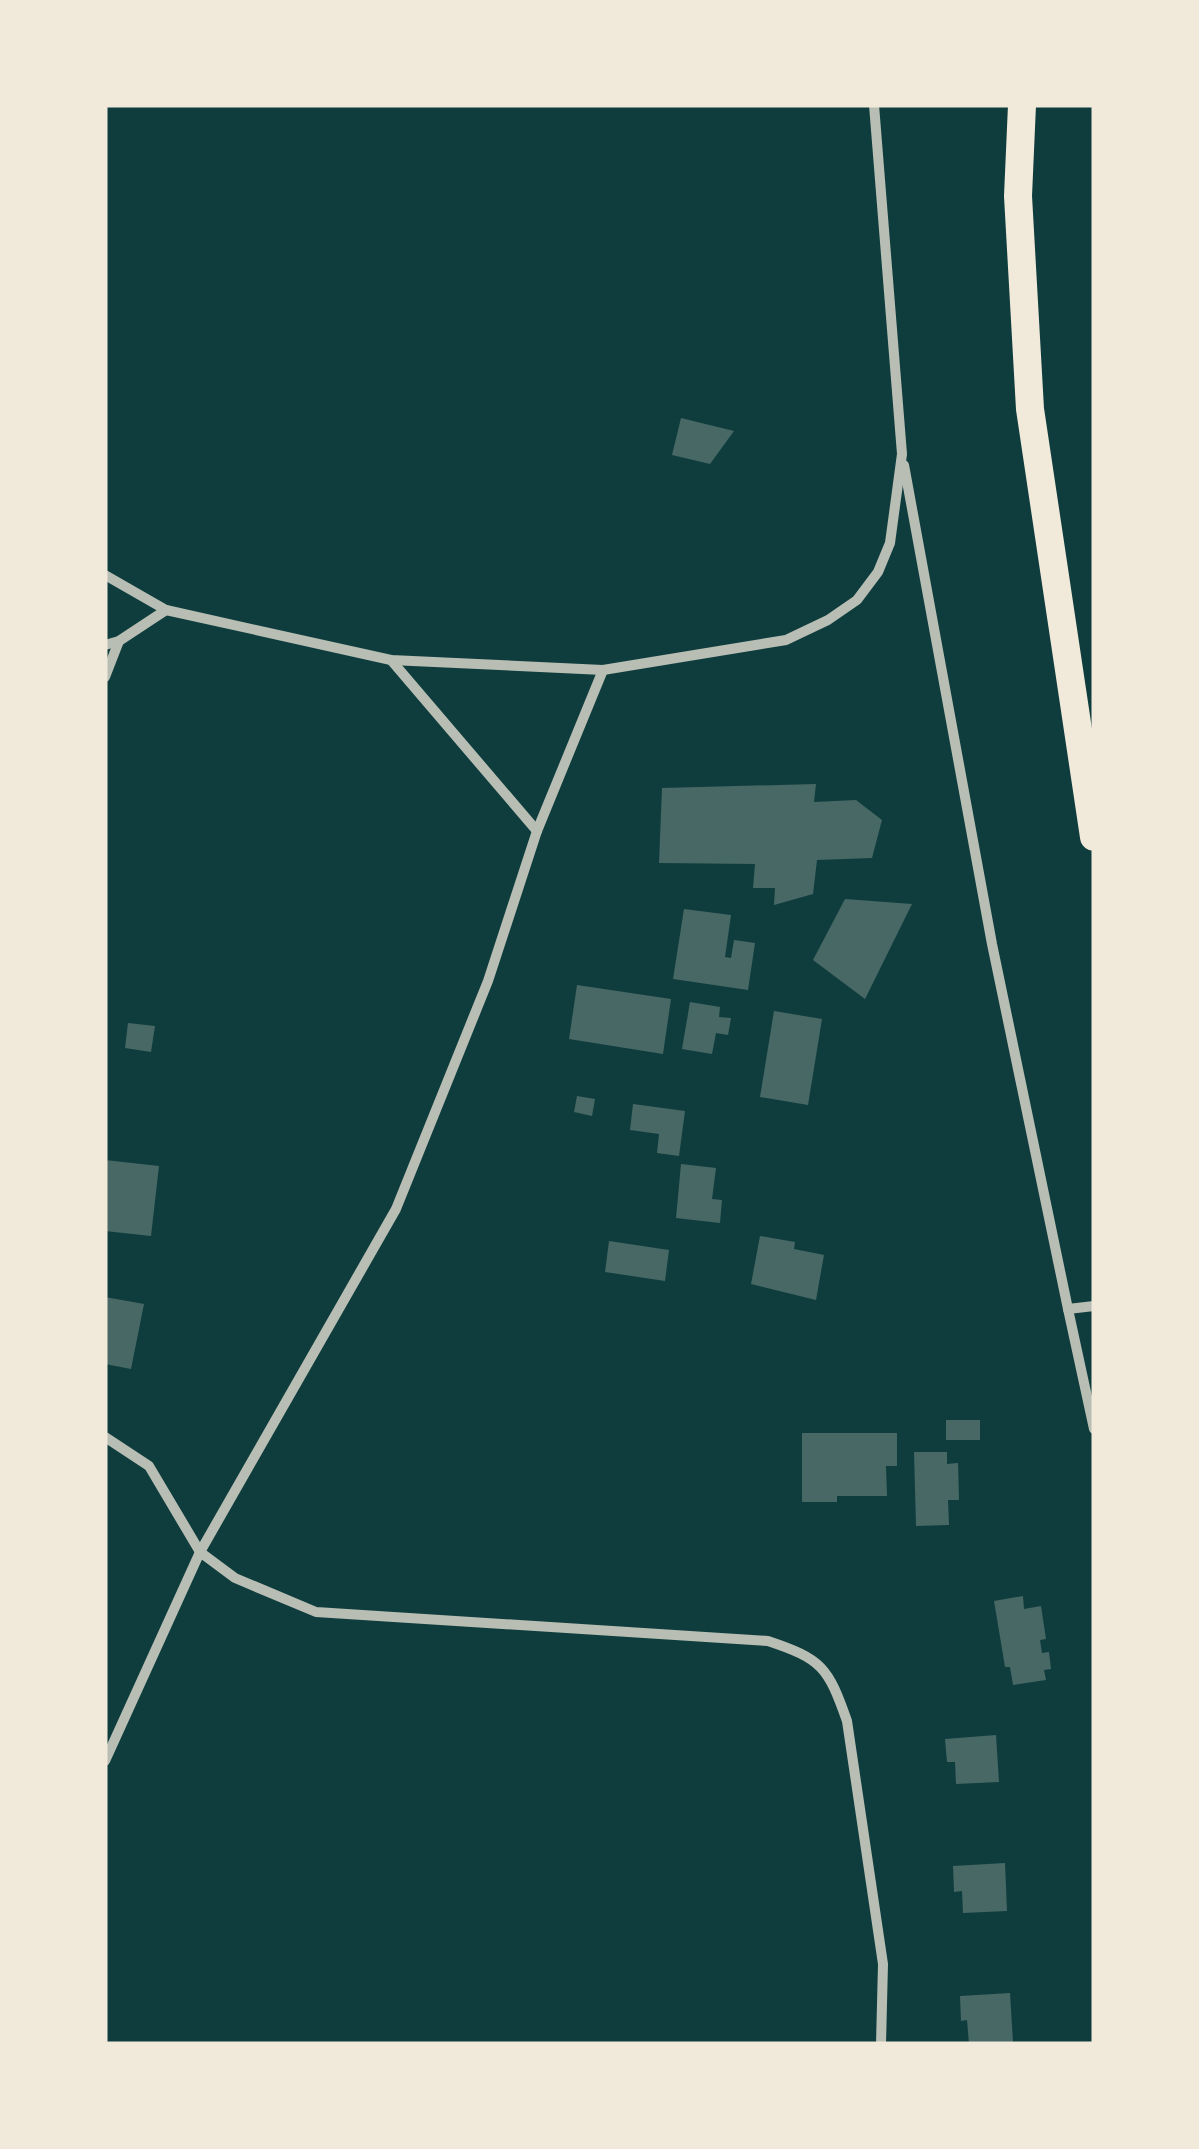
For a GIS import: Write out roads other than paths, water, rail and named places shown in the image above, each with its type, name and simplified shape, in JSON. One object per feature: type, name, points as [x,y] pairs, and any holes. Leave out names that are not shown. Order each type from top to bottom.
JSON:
[{"type":"highway","points":[[1022,105],[1018,196],[1030,409],[1094,836]]},
{"type":"street","points":[[874,105],[902,454],[992,944],[1094,1428]]},
{"type":"street","points":[[105,576],[166,610],[391,660],[603,670],[786,640],[828,620],[857,600],[878,572],[890,544],[902,454]]},
{"type":"street","points":[[105,645],[120,641],[166,610]]},
{"type":"street","points":[[105,677],[120,641]]},
{"type":"street","points":[[391,660],[536,831]]},
{"type":"street","points":[[105,1761],[200,1552],[396,1210],[488,981],[536,831],[603,670]]},
{"type":"street","points":[[1068,1309],[1094,1306]]},
{"type":"street","points":[[105,1437],[149,1466],[200,1552],[234,1578],[316,1612],[768,1642],[807,1654],[834,1683],[847,1721],[883,1964],[881,2044]]}]
